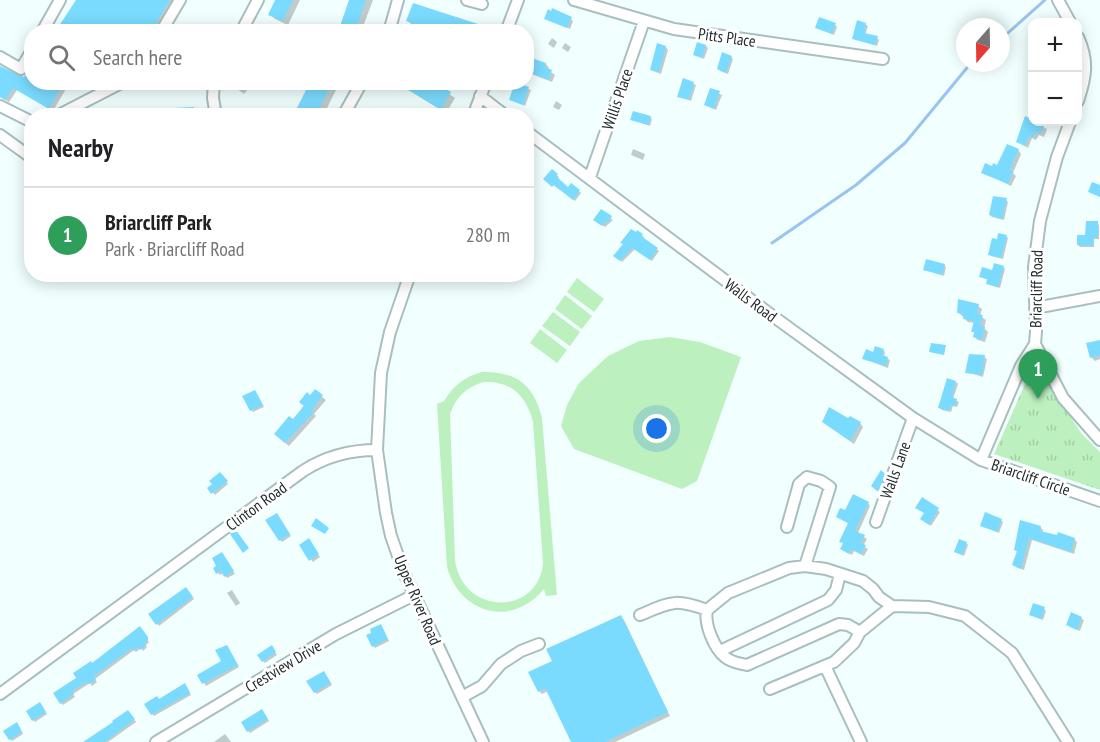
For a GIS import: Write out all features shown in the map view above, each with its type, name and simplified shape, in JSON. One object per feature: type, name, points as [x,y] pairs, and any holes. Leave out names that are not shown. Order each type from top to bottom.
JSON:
[{"type":"street","points":[[46,24],[60,0]]},
{"type":"street","points":[[165,24],[180,0]]},
{"type":"street","points":[[245,24],[258,0]]},
{"type":"street","points":[[391,24],[398,0]]},
{"type":"street","points":[[467,0],[482,4]]},
{"type":"street","points":[[509,24],[518,0]]},
{"type":"street","name":"Pitts Place","points":[[574,0],[674,29],[883,59]]},
{"type":"street","points":[[1058,0],[1068,18]]},
{"type":"street","name":"Willis Place","points":[[590,177],[644,21]]},
{"type":"street","points":[[1082,46],[1086,61],[1082,84]]},
{"type":"street","points":[[0,57],[21,69],[24,64]]},
{"type":"street","points":[[73,108],[107,90]]},
{"type":"street","points":[[214,90],[215,108]]},
{"type":"street","points":[[347,108],[358,90]]},
{"type":"street","points":[[476,108],[483,90]]},
{"type":"street","points":[[480,96],[496,108]]},
{"type":"street","points":[[0,106],[24,118]]},
{"type":"street","name":"Briarcliff Road","points":[[1069,126],[1057,157],[1040,221],[1034,267],[1035,344],[1063,398],[1100,440]]},
{"type":"street","points":[[0,135],[24,152]]},
{"type":"street","name":"Walls Road","points":[[534,137],[913,418],[981,460]]},
{"type":"street","points":[[377,450],[379,395],[384,354],[407,282]]},
{"type":"street","points":[[1035,308],[1100,296]]},
{"type":"street","name":"Briarcliff Circle","points":[[1035,344],[1021,366],[981,460],[1100,501]]},
{"type":"street","name":"Walls Lane","points":[[876,522],[913,418]]},
{"type":"street","name":"Clinton Road","points":[[0,694],[303,471],[317,462],[334,456],[356,450],[377,450]]},
{"type":"street","name":"Upper River Road","points":[[377,450],[389,526],[404,573],[483,742]]},
{"type":"street","points":[[788,527],[799,484],[807,477],[821,481],[830,487],[805,566]]},
{"type":"street","points":[[707,609],[728,593],[789,568],[805,566],[863,581],[892,606],[929,607],[965,616],[1012,653],[1068,742]]},
{"type":"street","points":[[720,651],[828,600],[836,590],[840,574]]},
{"type":"street","name":"Crestview Drive","points":[[156,742],[336,634],[414,595]]},
{"type":"street","points":[[640,615],[670,602],[680,601],[707,609]]},
{"type":"street","points":[[770,689],[834,662],[854,643],[860,632],[892,606]]},
{"type":"street","points":[[707,609],[708,624],[720,651],[733,662],[747,665],[839,624],[848,625],[860,632]]},
{"type":"street","points":[[462,697],[482,686],[501,664],[521,651],[539,644]]},
{"type":"street","points":[[825,666],[861,742]]},
{"type":"green space","points":[[577,278],[604,299],[594,312],[567,292]]},
{"type":"green space","points":[[565,295],[592,316],[582,329],[555,309]]},
{"type":"green space","points":[[553,312],[580,332],[570,346],[542,326]]},
{"type":"green space","points":[[540,329],[567,350],[557,363],[530,343]]},
{"type":"green space","points":[[670,337],[700,342],[741,357],[697,481],[682,489],[574,449],[561,426],[567,405],[579,383],[608,356],[639,341]]},
{"type":"green space","points":[[1034,364],[1082,434],[1100,452],[1100,490],[994,454]]},
{"type":"green space","points":[[482,372],[505,374],[522,382],[534,397],[542,418],[557,595],[546,596],[544,589],[531,601],[517,609],[503,612],[475,605],[463,596],[447,567],[437,404],[444,401],[460,383]],"holes":[[[484,382],[494,382],[510,387],[522,398],[533,422],[543,563],[538,581],[528,593],[515,600],[500,602],[485,599],[471,591],[461,578],[455,560],[450,414],[455,403],[467,390]]]},
{"type":"building","points":[[76,0],[170,0],[156,24],[60,24]]},
{"type":"building","points":[[275,0],[293,0],[283,21],[268,15]]},
{"type":"building","points":[[349,0],[366,0],[358,24],[341,24]]},
{"type":"building","points":[[413,3],[478,24],[414,24],[406,21]]},
{"type":"building","points":[[552,8],[572,17],[567,28],[544,19],[548,9],[551,11]]},
{"type":"building","points":[[819,17],[836,23],[832,34],[815,28]]},
{"type":"building","points":[[857,20],[866,23],[864,33],[878,36],[875,45],[852,39]]},
{"type":"building","points":[[697,42],[706,45],[702,58],[693,55]]},
{"type":"building","points":[[657,43],[666,46],[659,72],[650,70]]},
{"type":"building","points":[[722,52],[732,56],[726,73],[717,69]]},
{"type":"building","points":[[534,59],[546,63],[545,67],[552,70],[549,80],[534,74]]},
{"type":"building","points":[[0,66],[24,77],[24,90],[60,90],[50,108],[13,88],[5,100],[0,97]]},
{"type":"building","points":[[683,78],[694,82],[689,100],[677,97]]},
{"type":"building","points":[[710,88],[720,91],[714,109],[704,105]]},
{"type":"building","points":[[306,90],[329,90],[319,108],[297,108]]},
{"type":"building","points":[[409,90],[448,90],[451,92],[442,108],[438,108]]},
{"type":"building","points":[[512,90],[528,90],[523,105],[509,100]]},
{"type":"building","points":[[633,111],[651,116],[648,125],[630,120]]},
{"type":"building","points":[[1025,116],[1028,117],[1028,126],[1044,126],[1040,134],[1035,132],[1033,138],[1029,136],[1025,146],[1016,142]]},
{"type":"building","points":[[1007,144],[1019,149],[1010,170],[1013,172],[1008,184],[981,173],[985,163],[992,166],[993,163],[997,165]]},
{"type":"building","points":[[552,169],[568,187],[571,183],[580,190],[573,200],[543,179]]},
{"type":"building","points":[[1092,182],[1100,185],[1100,197],[1088,192]]},
{"type":"building","points":[[993,196],[1007,198],[1002,219],[989,215]]},
{"type":"building","points":[[601,209],[612,216],[608,223],[606,221],[602,226],[593,220]]},
{"type":"building","points":[[1086,221],[1098,221],[1098,237],[1093,237],[1093,246],[1077,245],[1077,235],[1085,235]]},
{"type":"building","points":[[631,229],[643,234],[641,236],[658,248],[650,260],[632,248],[620,261],[613,256]]},
{"type":"building","points":[[998,233],[1007,235],[1001,258],[988,255],[992,238],[997,239]]},
{"type":"building","points":[[926,259],[945,264],[942,275],[923,270]]},
{"type":"building","points":[[994,263],[1004,266],[998,287],[986,284],[987,279],[979,277],[982,267],[992,270]]},
{"type":"building","points":[[958,299],[979,304],[977,314],[983,315],[980,326],[985,327],[982,340],[973,337],[974,332],[971,332],[974,321],[963,319],[964,314],[957,313]]},
{"type":"building","points":[[1100,340],[1100,355],[1090,358],[1086,343]]},
{"type":"building","points":[[931,343],[946,345],[944,355],[929,352]]},
{"type":"building","points":[[875,346],[884,349],[882,355],[888,357],[886,366],[862,359],[866,349],[873,352]]},
{"type":"building","points":[[969,354],[985,355],[982,375],[965,373]]},
{"type":"building","points":[[947,378],[956,381],[952,397],[957,399],[955,406],[951,405],[949,411],[938,408]]},
{"type":"building","points":[[315,389],[323,395],[312,410],[314,412],[285,443],[274,434],[289,416],[293,419],[304,406],[299,402],[307,392],[310,395]]},
{"type":"building","points":[[255,390],[263,405],[250,411],[242,396]]},
{"type":"building","points":[[829,407],[848,418],[850,416],[861,422],[850,441],[822,422]]},
{"type":"building","points":[[881,470],[885,474],[877,491],[871,486]]},
{"type":"building","points":[[220,472],[228,481],[211,494],[207,488],[212,484],[209,481]]},
{"type":"building","points":[[853,494],[869,502],[855,531],[865,535],[861,543],[866,545],[861,554],[851,549],[849,554],[840,549],[843,543],[839,542],[848,523],[836,517],[840,508],[845,510]]},
{"type":"building","points":[[922,497],[939,508],[929,525],[920,519],[924,513],[915,508]]},
{"type":"building","points":[[985,512],[1002,519],[997,532],[980,526]]},
{"type":"building","points":[[277,513],[290,534],[279,541],[265,520]]},
{"type":"building","points":[[316,518],[329,528],[325,534],[311,526]]},
{"type":"building","points":[[1020,520],[1041,526],[1040,531],[1057,535],[1058,532],[1075,538],[1071,552],[1029,538],[1021,569],[1012,565],[1017,551],[1014,550]]},
{"type":"building","points":[[236,530],[249,548],[243,553],[230,534]]},
{"type":"building","points":[[309,538],[319,554],[309,561],[299,545]]},
{"type":"building","points":[[959,539],[967,542],[962,555],[954,552]]},
{"type":"building","points":[[222,552],[234,571],[224,577],[221,571],[216,574],[213,568],[216,566],[212,558]]},
{"type":"building","points":[[186,587],[193,597],[156,625],[148,614]]},
{"type":"building","points":[[1033,603],[1045,607],[1041,619],[1029,615]]},
{"type":"building","points":[[1071,612],[1082,617],[1077,630],[1066,625]]},
{"type":"building","points":[[621,615],[668,712],[605,742],[571,742],[545,688],[538,692],[528,672],[552,661],[546,649]]},
{"type":"building","points":[[381,624],[388,639],[372,647],[366,635],[371,633],[370,629]]},
{"type":"building","points":[[140,626],[148,637],[146,645],[140,650],[138,647],[133,651],[131,649],[94,676],[96,680],[89,684],[87,682],[72,691],[74,694],[60,704],[53,693],[76,678],[73,673],[91,661],[92,663]]},
{"type":"building","points":[[227,645],[238,665],[202,684],[197,675],[221,661],[215,650]]},
{"type":"building","points":[[272,645],[276,652],[262,662],[257,655]]},
{"type":"building","points":[[324,671],[331,683],[314,693],[306,681]]},
{"type":"building","points":[[185,683],[190,693],[151,715],[144,704],[157,696],[159,699]]},
{"type":"building","points":[[40,702],[46,712],[32,721],[26,711]]},
{"type":"building","points":[[262,709],[268,719],[247,732],[241,722]]},
{"type":"building","points":[[128,710],[135,719],[109,739],[104,742],[83,742],[113,722]]},
{"type":"building","points":[[17,722],[22,732],[9,740],[3,731]]},
{"type":"waterway","points":[[1010,31],[1045,0]]},
{"type":"waterway","points":[[772,243],[856,185],[905,143],[964,72]]},
{"type":"place","name":"Briarcliff Park","points":[[1038,399]]}]
